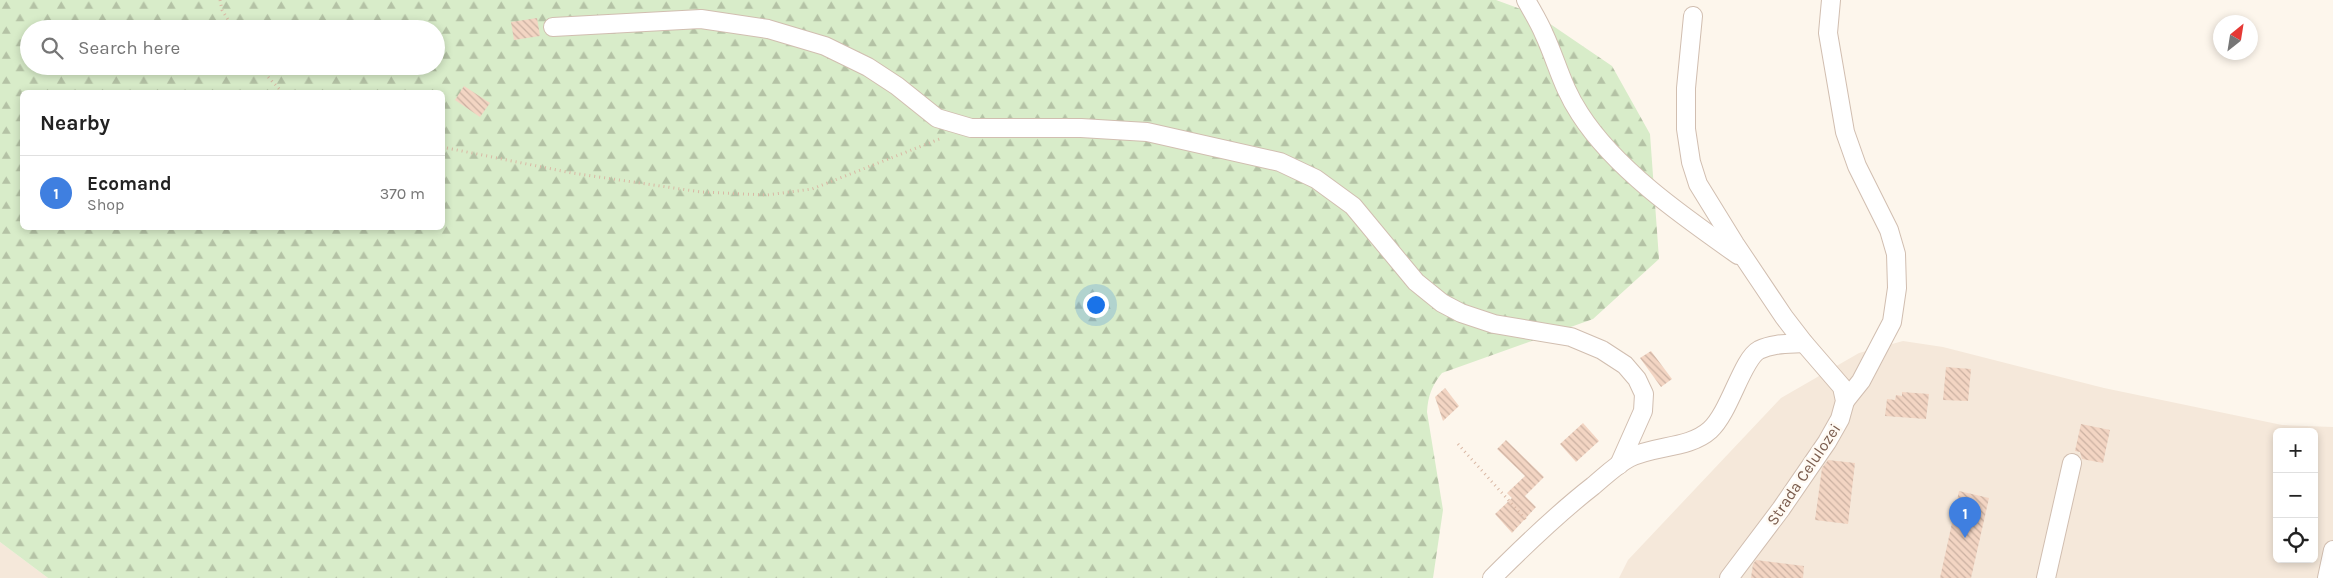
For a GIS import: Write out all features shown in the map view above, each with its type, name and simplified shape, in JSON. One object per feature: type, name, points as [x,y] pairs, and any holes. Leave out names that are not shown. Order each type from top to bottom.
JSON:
[{"type":"street","points":[[1526,0],[1544,34],[1561,80],[1580,114],[1608,149],[1672,207],[1746,260]]},
{"type":"street","name":"Strada Celulozei","points":[[1729,578],[1781,509],[1827,442],[1840,419],[1845,401],[1861,381],[1892,322],[1897,288],[1896,254],[1889,230],[1857,166],[1845,132],[1828,33],[1832,0]]},
{"type":"street","points":[[1693,16],[1686,104],[1686,129],[1691,162],[1698,184],[1746,260],[1804,343],[1842,387],[1845,401]]},
{"type":"street","points":[[553,27],[701,19],[768,29],[825,46],[868,67],[897,86],[938,118],[971,128],[1081,128],[1147,132],[1280,162],[1316,179],[1353,206],[1416,282],[1442,303],[1462,313],[1494,324],[1571,337],[1602,350],[1625,366],[1637,379],[1644,394],[1643,411],[1620,465]]},
{"type":"street","points":[[1492,578],[1538,533],[1629,458],[1656,448],[1698,438],[1708,432],[1718,423],[1744,370],[1757,351],[1771,345],[1804,343]]},
{"type":"street","points":[[2046,578],[2072,462]]},
{"type":"street","points":[[2327,578],[2333,550]]},
{"type":"path","points":[[220,0],[222,10],[228,20]]},
{"type":"path","points":[[266,75],[280,90]]},
{"type":"path","points":[[445,148],[572,173],[702,192],[767,196],[812,189],[945,137]]},
{"type":"path","points":[[1458,444],[1538,533]]},
{"type":"shaded area","points":[[1903,341],[1943,347],[2104,388],[2282,425],[2333,427],[2333,578],[1619,578],[1628,560],[1781,398],[1859,353]]},
{"type":"shaded area","points":[[0,542],[48,578],[0,578]]},
{"type":"green space","points":[[0,0],[1496,0],[1537,15],[1612,66],[1650,134],[1659,259],[1593,319],[1442,373],[1433,386],[1427,412],[1443,510],[1433,578],[48,578],[0,542]]},
{"type":"building","points":[[537,18],[540,36],[514,40],[511,22]]},
{"type":"building","points":[[464,86],[490,103],[480,117],[455,100]]},
{"type":"building","points":[[1651,351],[1672,379],[1661,387],[1640,358]]},
{"type":"building","points":[[1946,367],[1971,369],[1968,401],[1943,400]]},
{"type":"building","points":[[1445,388],[1459,406],[1443,421],[1435,397]]},
{"type":"building","points":[[1902,392],[1929,394],[1926,419],[1885,416],[1887,399],[1895,400],[1896,395],[1902,396]]},
{"type":"building","points":[[1583,423],[1599,441],[1576,462],[1560,444]]},
{"type":"building","points":[[2081,424],[2110,430],[2103,463],[2082,459],[2080,452],[2075,451]]},
{"type":"building","points":[[1506,440],[1544,477],[1525,496],[1536,507],[1512,533],[1495,514],[1512,498],[1507,493],[1525,476],[1497,449]]},
{"type":"building","points":[[1828,460],[1855,463],[1848,524],[1815,520],[1822,468]]},
{"type":"building","points":[[1959,491],[1989,498],[1971,578],[1940,578]]},
{"type":"building","points":[[1756,560],[1804,566],[1803,578],[1751,578],[1753,564]]},
{"type":"place","name":"Ecomand","points":[[1965,538]]}]
